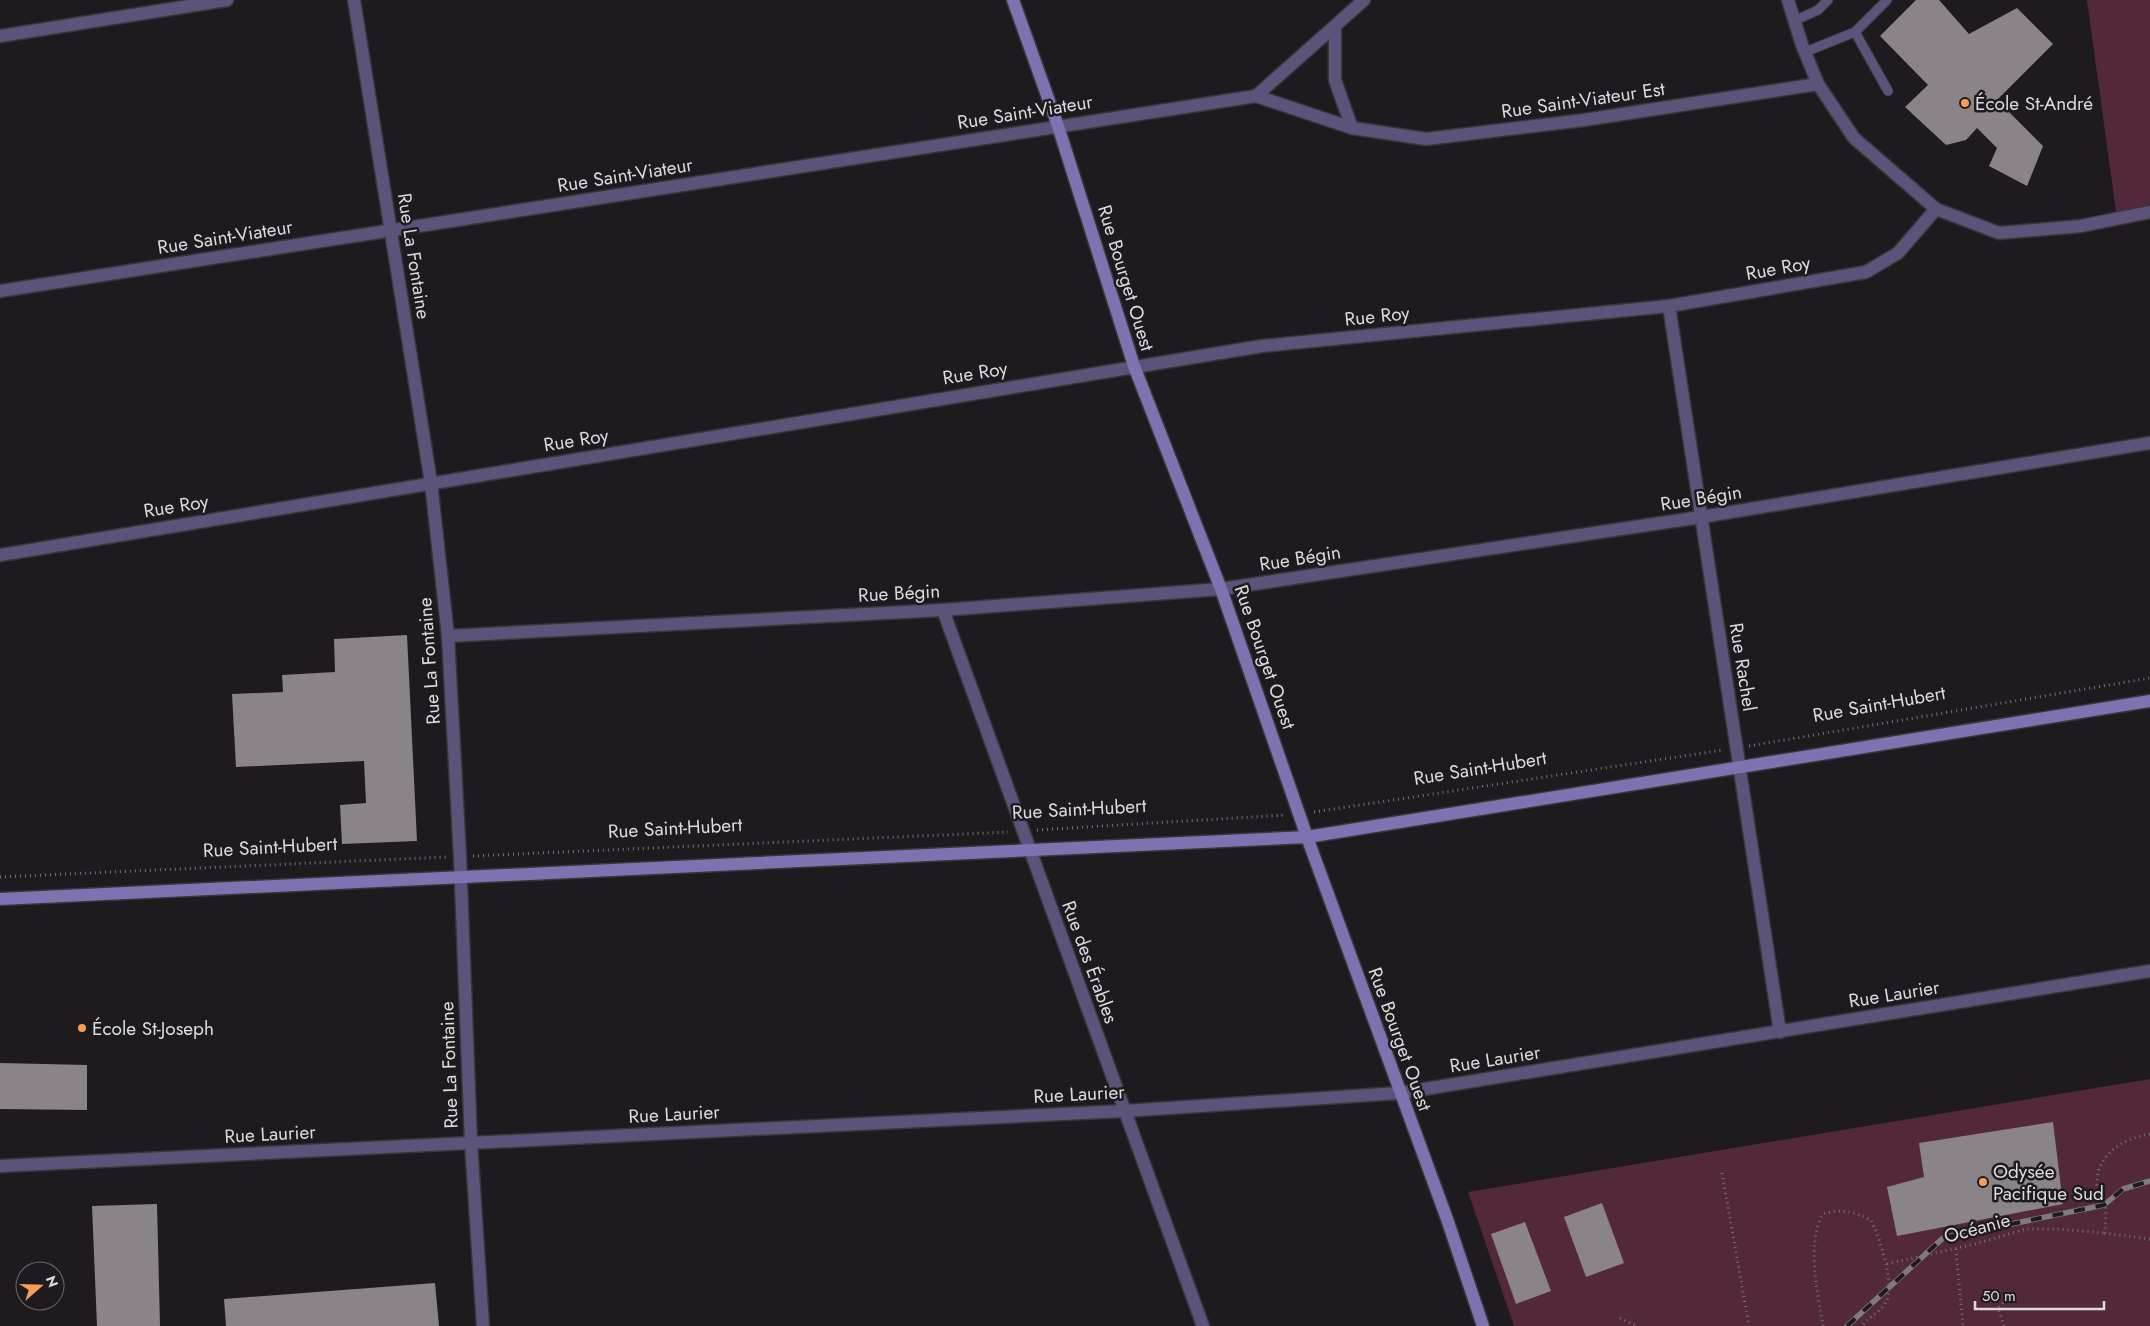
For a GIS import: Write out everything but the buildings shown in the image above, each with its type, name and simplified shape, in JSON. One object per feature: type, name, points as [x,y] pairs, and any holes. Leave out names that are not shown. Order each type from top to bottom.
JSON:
[{"type":"street","points":[[0,36],[227,0]]},
{"type":"street","name":"Rue La Fontaine","points":[[354,0],[431,483],[448,636],[460,857],[471,1143],[483,1326]]},
{"type":"street","name":"Rue Bourget Ouest","points":[[1014,0],[1058,126],[1134,366],[1221,589],[1307,837],[1447,1219],[1483,1326]]},
{"type":"street","points":[[1256,96],[1335,28],[1364,0]]},
{"type":"street","points":[[1788,0],[1818,84],[1854,138],[1936,208],[1999,232],[2081,226],[2150,212]]},
{"type":"street","points":[[1335,28],[1335,80],[1352,128]]},
{"type":"street","name":"Rue Saint-Viateur Est","points":[[1256,96],[1352,128],[1426,139],[1584,120],[1818,84]]},
{"type":"street","name":"Rue Saint-Viateur","points":[[0,290],[1256,96]]},
{"type":"street","name":"Rue Roy","points":[[0,555],[1262,346],[1669,306],[1866,272],[1898,253],[1936,208]]},
{"type":"street","name":"Rue Rachel","points":[[1669,306],[1780,1032]]},
{"type":"street","name":"Rue Bégin","points":[[448,636],[943,610],[1221,589],[1701,517],[2150,443]]},
{"type":"street","name":"Rue des Érables","points":[[943,610],[1202,1326]]},
{"type":"street","name":"Rue Saint-Hubert","points":[[0,899],[1307,837],[2150,701]]},
{"type":"street","name":"Rue Laurier","points":[[0,1166],[1124,1111],[1400,1093],[2150,971]]},
{"type":"lane","points":[[1794,21],[1818,10],[1828,0]]},
{"type":"lane","points":[[1805,52],[1855,32],[1887,0]]},
{"type":"lane","points":[[1855,32],[1888,91]]},
{"type":"path","name":"Rue Saint-Hubert","points":[[0,878],[1023,831],[1300,814],[1736,748],[2150,678]]},
{"type":"path","points":[[2105,1233],[2105,1206],[2099,1196],[2097,1183],[2102,1166],[2116,1146],[2133,1137],[2150,1134]]},
{"type":"path","points":[[1722,1173],[1749,1326]]},
{"type":"path","points":[[1823,1326],[1817,1294],[1814,1250],[1818,1222],[1823,1214],[1837,1209],[1854,1212],[1871,1220],[1887,1264],[1888,1299],[1879,1313],[1865,1320],[1862,1326]]},
{"type":"path","name":"Océanie","points":[[1887,1264],[1956,1249],[2026,1229],[2058,1229],[2150,1238]]},
{"type":"path","points":[[1956,1249],[1963,1326]]},
{"type":"path","points":[[2004,1326],[1998,1308],[2011,1294]]},
{"type":"path","points":[[1620,1318],[1637,1326]]},
{"type":"shaded area","points":[[2087,0],[2150,0],[2150,214],[2117,219]]},
{"type":"shaded area","points":[[2150,1079],[2150,1326],[1514,1326],[1468,1192]]},
{"type":"railway","points":[[1847,1326],[1943,1238],[2104,1205],[2123,1189],[2150,1181]]},
{"type":"place","name":"École St-André","points":[[1965,103]]},
{"type":"place","name":"École St-Joseph","points":[[82,1028]]},
{"type":"place","name":"Odysée Pacifique Sud","points":[[1983,1182]]}]
